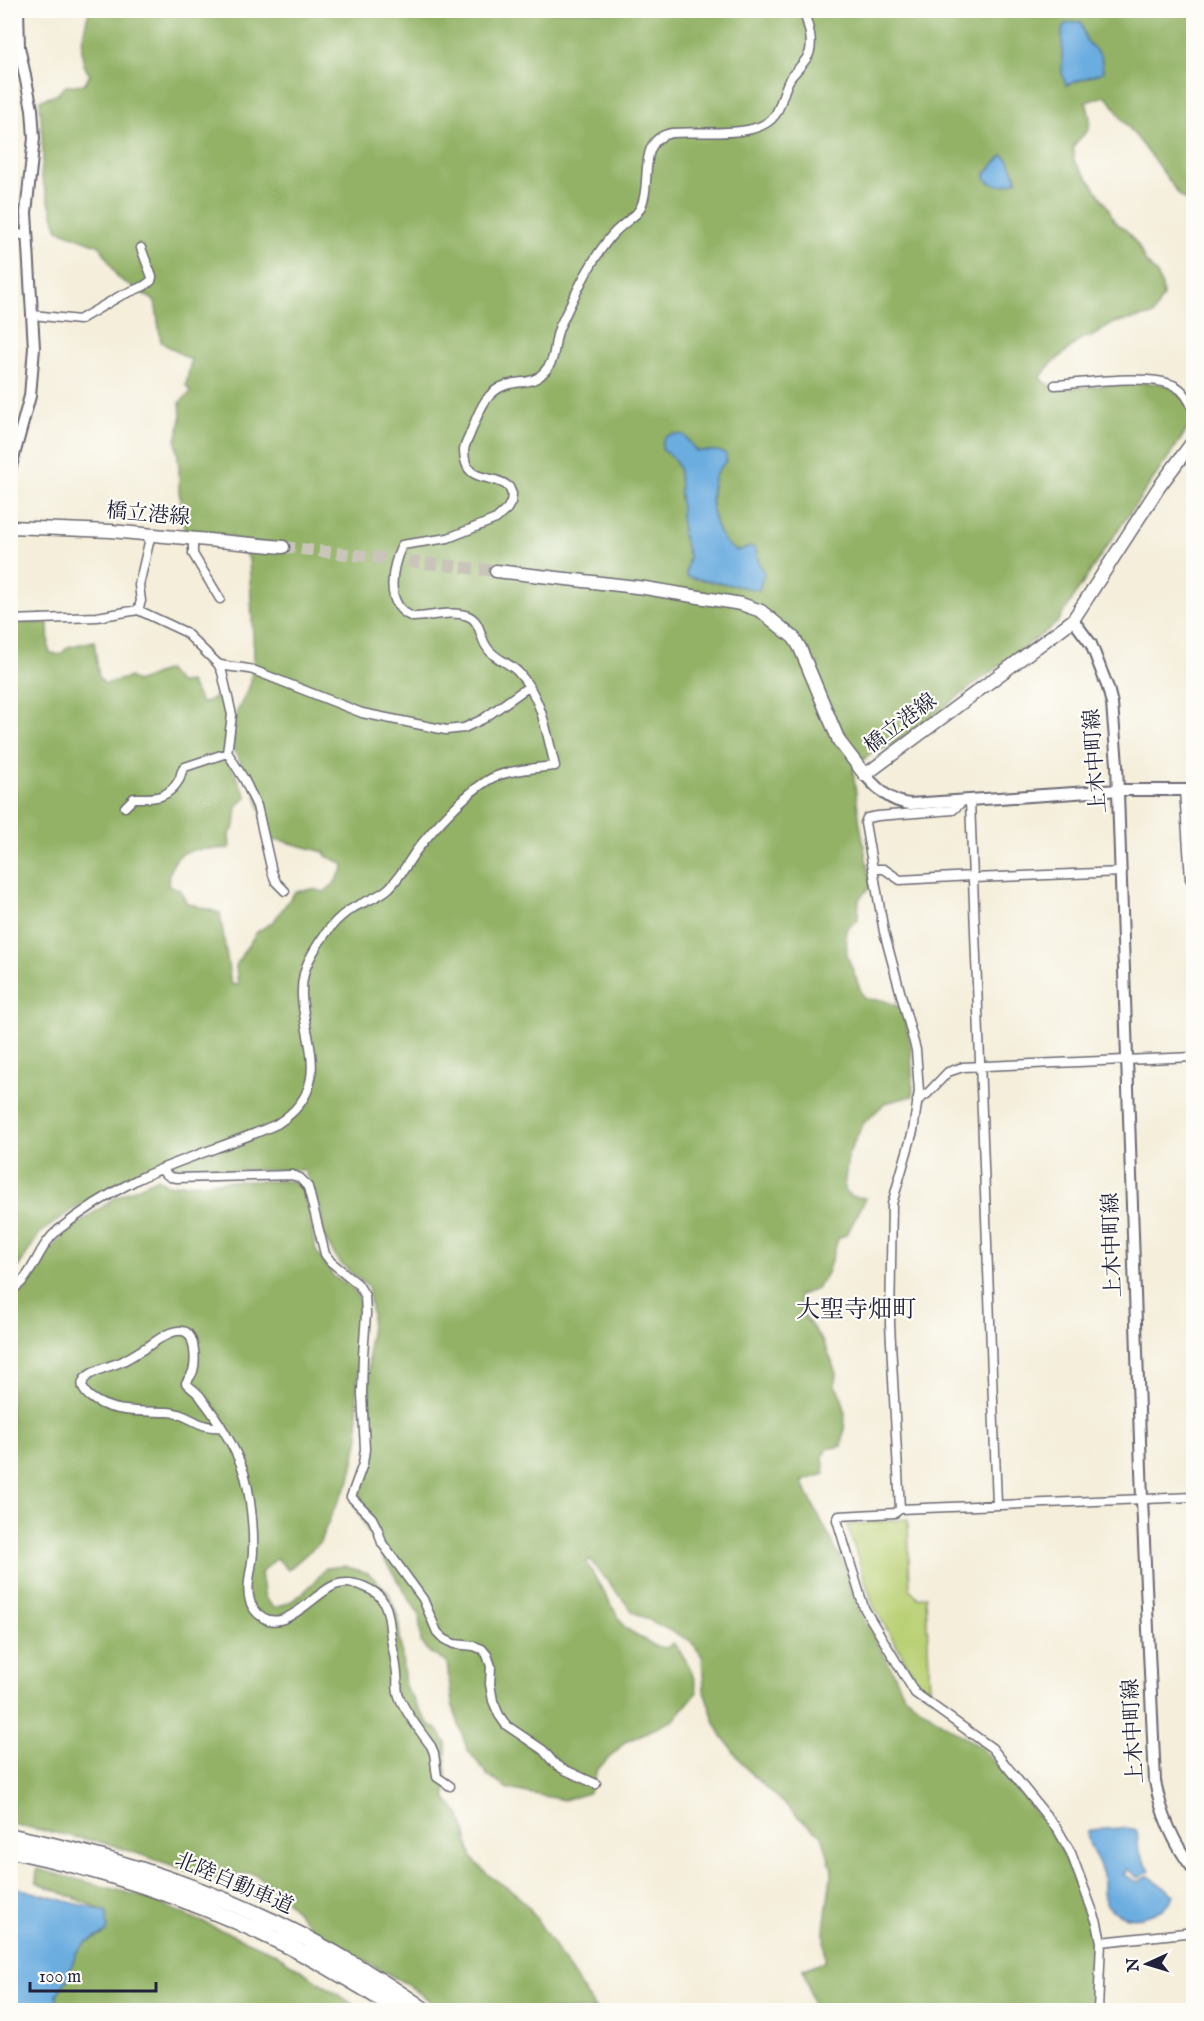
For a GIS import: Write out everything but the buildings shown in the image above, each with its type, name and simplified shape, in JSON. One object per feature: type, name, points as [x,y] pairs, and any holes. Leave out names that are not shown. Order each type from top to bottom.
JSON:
[{"type":"highway","name":"北陸自動車道","points":[[10,1836],[121,1863],[222,1899],[270,1920],[343,1958],[424,2010]]},
{"type":"highway","name":"北陸自動車道","points":[[10,1850],[119,1878],[218,1913],[298,1950],[340,1973],[398,2010]]},
{"type":"main road","points":[[10,470],[30,396],[34,360],[27,213],[34,138],[32,109],[19,47],[18,10]]},
{"type":"main road","name":"橋立港線","points":[[496,570],[645,588],[741,604],[761,611],[794,639],[800,648],[839,741],[865,775],[1073,621],[1159,487],[1194,440]]},
{"type":"main road","name":"橋立港線","points":[[10,527],[151,534],[283,547]]},
{"type":"main road","name":"上木中町線","points":[[1073,621],[1091,644],[1112,704],[1119,790],[1126,1059],[1155,1781],[1158,1799],[1170,1832],[1194,1869]]},
{"type":"main road","points":[[865,775],[884,795],[903,803],[924,804],[1119,790],[1189,790]]},
{"type":"street","points":[[10,1291],[21,1284],[41,1248],[58,1230],[100,1200],[136,1180],[269,1128],[296,1111],[309,1086],[313,1067],[304,1005],[304,979],[309,960],[327,933],[337,920],[351,909],[381,895],[389,888],[441,822],[463,799],[490,779],[555,766],[545,719],[528,687],[518,671],[486,647],[471,616],[453,613],[419,617],[406,615],[396,601],[392,588],[392,576],[398,553],[402,545],[448,538],[496,519],[507,509],[512,494],[509,487],[498,480],[480,478],[472,473],[466,459],[465,447],[484,401],[496,390],[506,385],[535,380],[553,361],[556,335],[588,270],[611,236],[640,208],[644,200],[649,153],[658,139],[664,134],[672,133],[732,132],[750,129],[760,126],[775,115],[784,88],[808,58],[811,48],[803,10]]},
{"type":"street","points":[[10,229],[21,235],[27,235]]},
{"type":"street","points":[[33,315],[79,320],[120,296],[144,286],[151,281],[152,277],[141,248]]},
{"type":"street","points":[[1055,385],[1102,381],[1162,381],[1177,387],[1186,395],[1194,411]]},
{"type":"street","points":[[138,610],[141,601],[139,585],[151,534]]},
{"type":"street","points":[[193,538],[193,554],[220,598]]},
{"type":"street","points":[[10,620],[97,617],[138,610],[186,632],[218,664],[225,667],[254,670],[362,713],[446,730],[464,728],[483,719],[528,687]]},
{"type":"street","points":[[218,664],[232,715],[227,752],[257,806],[272,872],[276,882],[285,891]]},
{"type":"street","points":[[125,807],[134,798],[155,799],[160,797],[175,785],[182,769],[227,752]]},
{"type":"street","points":[[1189,790],[1190,879]]},
{"type":"street","points":[[900,1509],[890,1323],[892,1204],[913,1131],[919,1091],[916,1050],[884,932],[865,828],[867,818],[953,810],[966,801],[973,877],[997,1504]]},
{"type":"street","points":[[873,869],[884,869],[900,880],[1122,872]]},
{"type":"street","points":[[917,1101],[948,1072],[963,1067],[1194,1057]]},
{"type":"street","points":[[161,1170],[170,1177],[177,1178],[292,1175],[300,1178],[308,1187],[325,1254],[331,1262],[358,1284],[365,1296],[362,1394],[365,1449],[363,1464],[351,1497],[372,1518],[382,1543],[423,1599],[437,1632],[454,1644],[474,1646],[482,1649],[487,1655],[491,1666],[490,1684],[493,1701],[506,1725],[543,1750],[554,1763],[563,1769],[596,1784]]},
{"type":"street","points":[[220,1427],[208,1428],[174,1412],[130,1412],[114,1408],[88,1395],[84,1380],[93,1371],[121,1362],[172,1332],[184,1331],[192,1339],[194,1370],[186,1383],[202,1398],[220,1427],[243,1470],[253,1544],[250,1600],[255,1611],[268,1619],[282,1619],[293,1615],[334,1586],[345,1583],[370,1590],[381,1598],[388,1615],[399,1698],[431,1746],[437,1777],[450,1786]]},
{"type":"street","points":[[1098,2010],[1101,1942],[1097,1923],[1071,1853],[1058,1830],[992,1748],[915,1693],[864,1608],[837,1520],[839,1516],[895,1513],[900,1509],[1194,1497]]},
{"type":"street","points":[[1101,1942],[1194,1932]]},
{"type":"green space","points":[[89,11],[1193,11],[1193,205],[1180,196],[1105,96],[1086,102],[1090,117],[1089,129],[1074,145],[1074,161],[1109,209],[1114,221],[1127,231],[1139,247],[1145,261],[1156,273],[1162,286],[1163,296],[1153,315],[1114,323],[1091,337],[1082,338],[1047,368],[1040,379],[1056,388],[1139,383],[1170,387],[1180,393],[1185,400],[1192,423],[1057,623],[920,725],[888,747],[872,752],[853,770],[871,886],[859,899],[858,919],[846,930],[847,955],[864,999],[882,1000],[903,1008],[911,1049],[913,1096],[885,1103],[863,1124],[848,1155],[844,1188],[850,1196],[866,1198],[847,1234],[838,1239],[827,1273],[817,1289],[799,1295],[803,1314],[823,1342],[831,1359],[836,1374],[835,1386],[842,1400],[845,1414],[842,1446],[827,1449],[823,1456],[825,1474],[803,1481],[807,1493],[845,1567],[859,1610],[904,1695],[942,1723],[982,1748],[1058,1842],[1093,1928],[1096,1957],[1096,2010],[815,2010],[803,1969],[825,1961],[824,1929],[832,1869],[822,1835],[806,1824],[763,1785],[746,1768],[722,1736],[704,1690],[702,1656],[691,1641],[633,1612],[590,1560],[586,1562],[625,1628],[655,1646],[666,1648],[673,1643],[689,1666],[697,1692],[674,1720],[625,1742],[597,1770],[589,1793],[564,1800],[508,1789],[489,1777],[467,1749],[452,1703],[447,1663],[429,1652],[421,1642],[419,1614],[373,1542],[357,1508],[361,1484],[371,1459],[369,1343],[372,1315],[368,1287],[339,1262],[322,1234],[321,1210],[304,1170],[223,1170],[178,1173],[156,1167],[134,1175],[76,1207],[40,1233],[17,1269],[11,1274],[11,623],[48,623],[49,652],[60,655],[68,647],[94,641],[99,678],[105,684],[130,677],[136,682],[167,670],[179,683],[190,682],[202,704],[221,694],[226,715],[226,757],[247,797],[237,806],[235,826],[229,835],[230,848],[196,850],[180,855],[170,871],[168,885],[179,889],[187,903],[220,913],[231,984],[238,985],[236,966],[257,932],[274,921],[295,892],[312,889],[324,892],[334,884],[344,867],[342,863],[326,856],[324,852],[279,840],[269,842],[256,794],[249,776],[233,749],[234,718],[250,685],[254,657],[249,559],[233,537],[185,532],[179,491],[176,440],[181,419],[180,402],[191,392],[186,385],[191,360],[161,342],[155,301],[118,278],[100,246],[58,230],[41,176],[43,156],[40,100],[56,95],[66,86],[84,84],[90,75],[85,68],[82,52],[83,35]],"holes":[[[1081,22],[1086,40],[1101,56],[1103,72],[1066,85]],[[1003,155],[1009,161],[1017,178],[1003,185],[991,183],[986,173]],[[679,434],[687,438],[696,451],[718,451],[726,461],[717,471],[712,491],[717,529],[728,547],[737,551],[755,548],[764,573],[759,590],[686,575],[689,556],[682,532],[679,469],[674,459],[662,449]]]},
{"type":"green space","points":[[158,1178],[167,1185],[230,1181],[292,1181],[305,1190],[316,1251],[334,1277],[350,1285],[360,1301],[357,1395],[359,1437],[350,1480],[332,1513],[320,1542],[288,1570],[277,1558],[261,1573],[265,1598],[274,1608],[283,1605],[309,1587],[326,1568],[344,1566],[368,1573],[388,1592],[398,1617],[405,1687],[428,1723],[438,1730],[446,1743],[446,1800],[461,1816],[472,1858],[487,1874],[515,1893],[530,1909],[596,2010],[442,2010],[407,1984],[321,1938],[279,1893],[256,1875],[250,1873],[216,1880],[109,1844],[11,1824],[11,1298],[26,1290],[42,1258],[68,1231],[115,1198]]},
{"type":"green space","points":[[908,1519],[910,1589],[918,1598],[926,1596],[930,1692],[916,1679],[874,1607],[847,1525]]},
{"type":"green space","points":[[37,1869],[144,1897],[273,1952],[362,2010],[61,2010],[57,2002],[57,1994],[67,1980],[76,1953],[85,1943],[103,1935],[107,1912],[36,1882]]},
{"type":"water","points":[[1081,22],[1086,40],[1101,56],[1103,72],[1066,85],[1062,73],[1062,30],[1065,24]]},
{"type":"water","points":[[1003,155],[1009,161],[1017,180],[1005,185],[996,185],[985,178],[986,173]]},
{"type":"water","points":[[672,434],[684,435],[696,451],[718,451],[726,454],[726,461],[713,481],[711,504],[713,516],[728,545],[737,551],[750,547],[755,548],[764,573],[759,590],[686,575],[689,556],[682,532],[679,469],[674,459],[662,449],[665,437]]},
{"type":"water","points":[[1122,1828],[1137,1831],[1139,1852],[1150,1871],[1138,1878],[1127,1869],[1124,1875],[1138,1882],[1149,1876],[1174,1895],[1164,1908],[1149,1915],[1126,1917],[1113,1911],[1104,1899],[1103,1874],[1087,1833],[1090,1830]]},
{"type":"water","points":[[10,1886],[107,1912],[107,1932],[85,1943],[76,1953],[67,1980],[57,1994],[57,2002],[61,2010],[11,2010]]},
{"type":"tunnel","points":[[283,547],[496,571]]},
{"type":"district","name":"大聖寺畑町","points":[[856,1310]]}]
